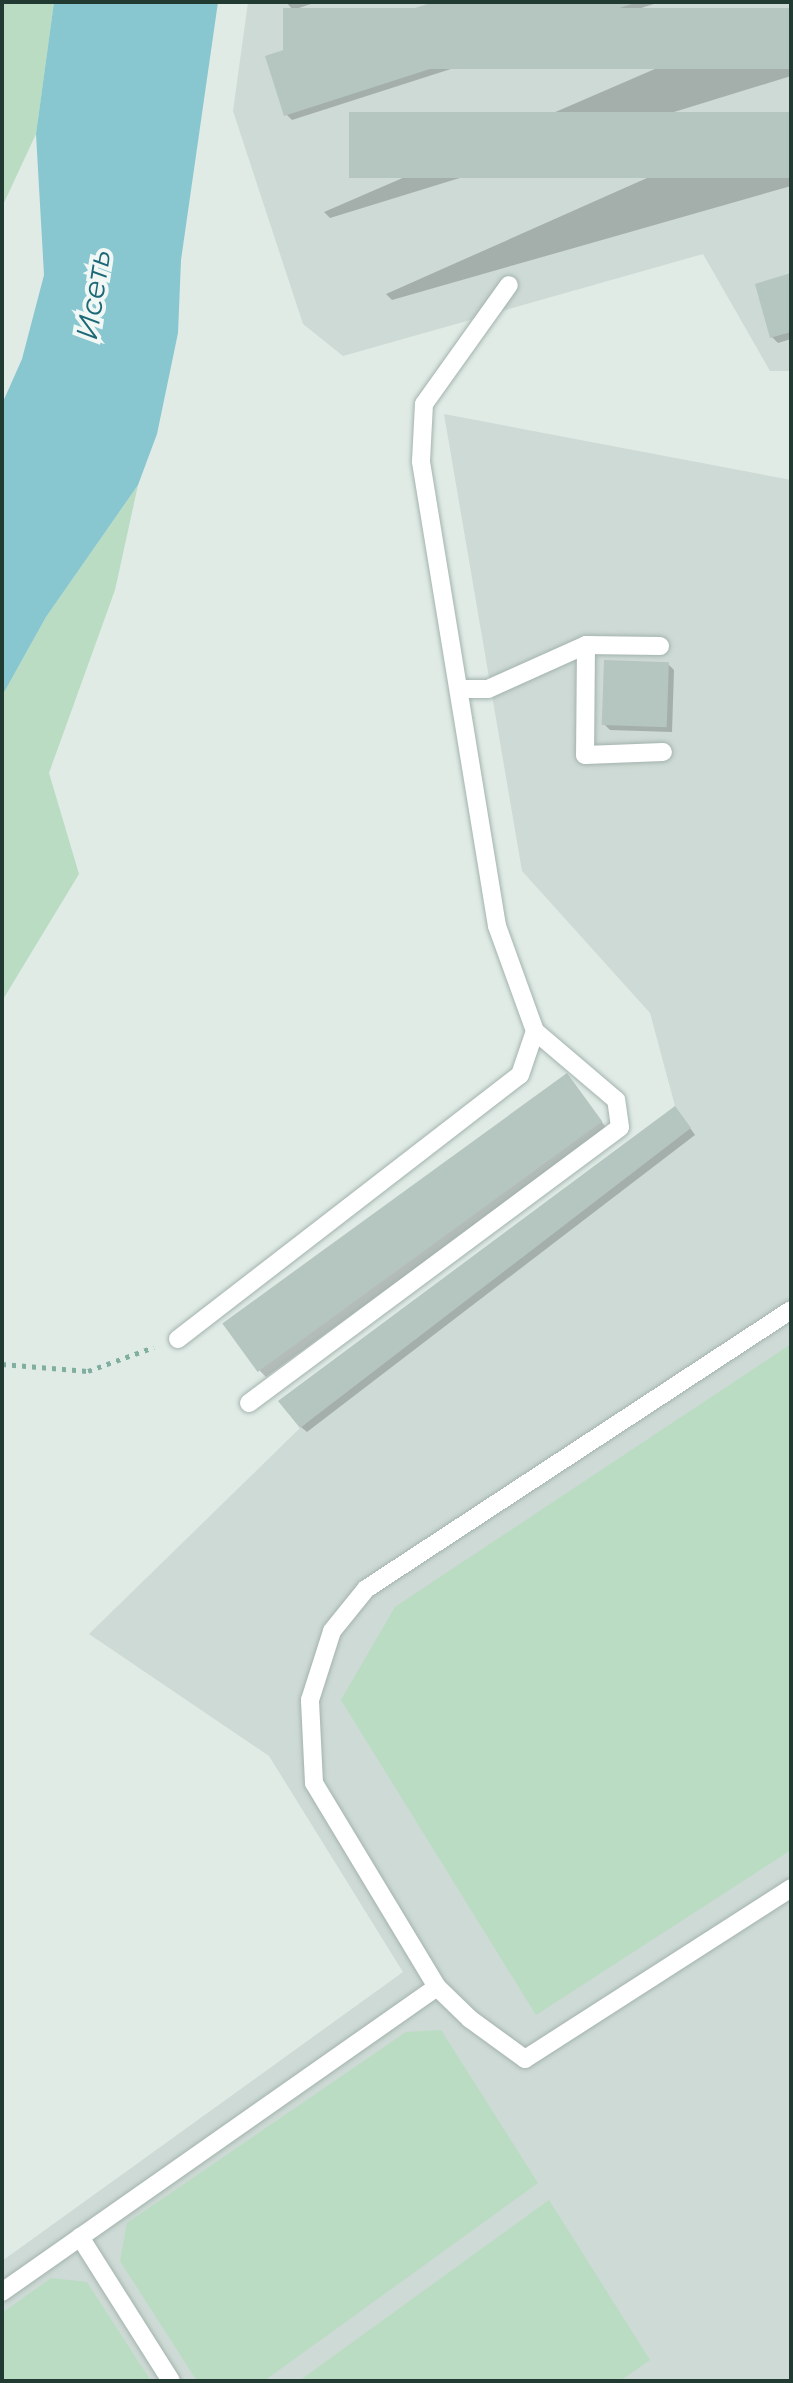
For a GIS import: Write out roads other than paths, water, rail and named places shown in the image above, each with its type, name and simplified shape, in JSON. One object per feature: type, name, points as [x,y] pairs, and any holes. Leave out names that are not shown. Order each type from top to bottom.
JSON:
[{"type":"lane","points":[[249,1403],[620,1127],[616,1100],[535,1031],[497,926],[462,689],[421,461],[424,404],[509,285]]},
{"type":"lane","points":[[462,689],[488,689],[586,645],[660,646]]},
{"type":"lane","points":[[586,645],[585,755],[663,752]]},
{"type":"lane","points":[[178,1339],[520,1075],[535,1031]]},
{"type":"lane","points":[[791,1310],[366,1589],[332,1631],[310,1700],[314,1783],[437,1987],[470,2019],[525,2059],[791,1888]]},
{"type":"lane","points":[[2,2292],[437,1987]]},
{"type":"lane","points":[[80,2237],[171,2381]]},
{"type":"water","name":"Исеть","points":[[54,2],[218,2],[181,260],[178,333],[157,434],[138,485],[46,617],[2,696],[2,404],[22,359],[44,275],[36,134]]}]
